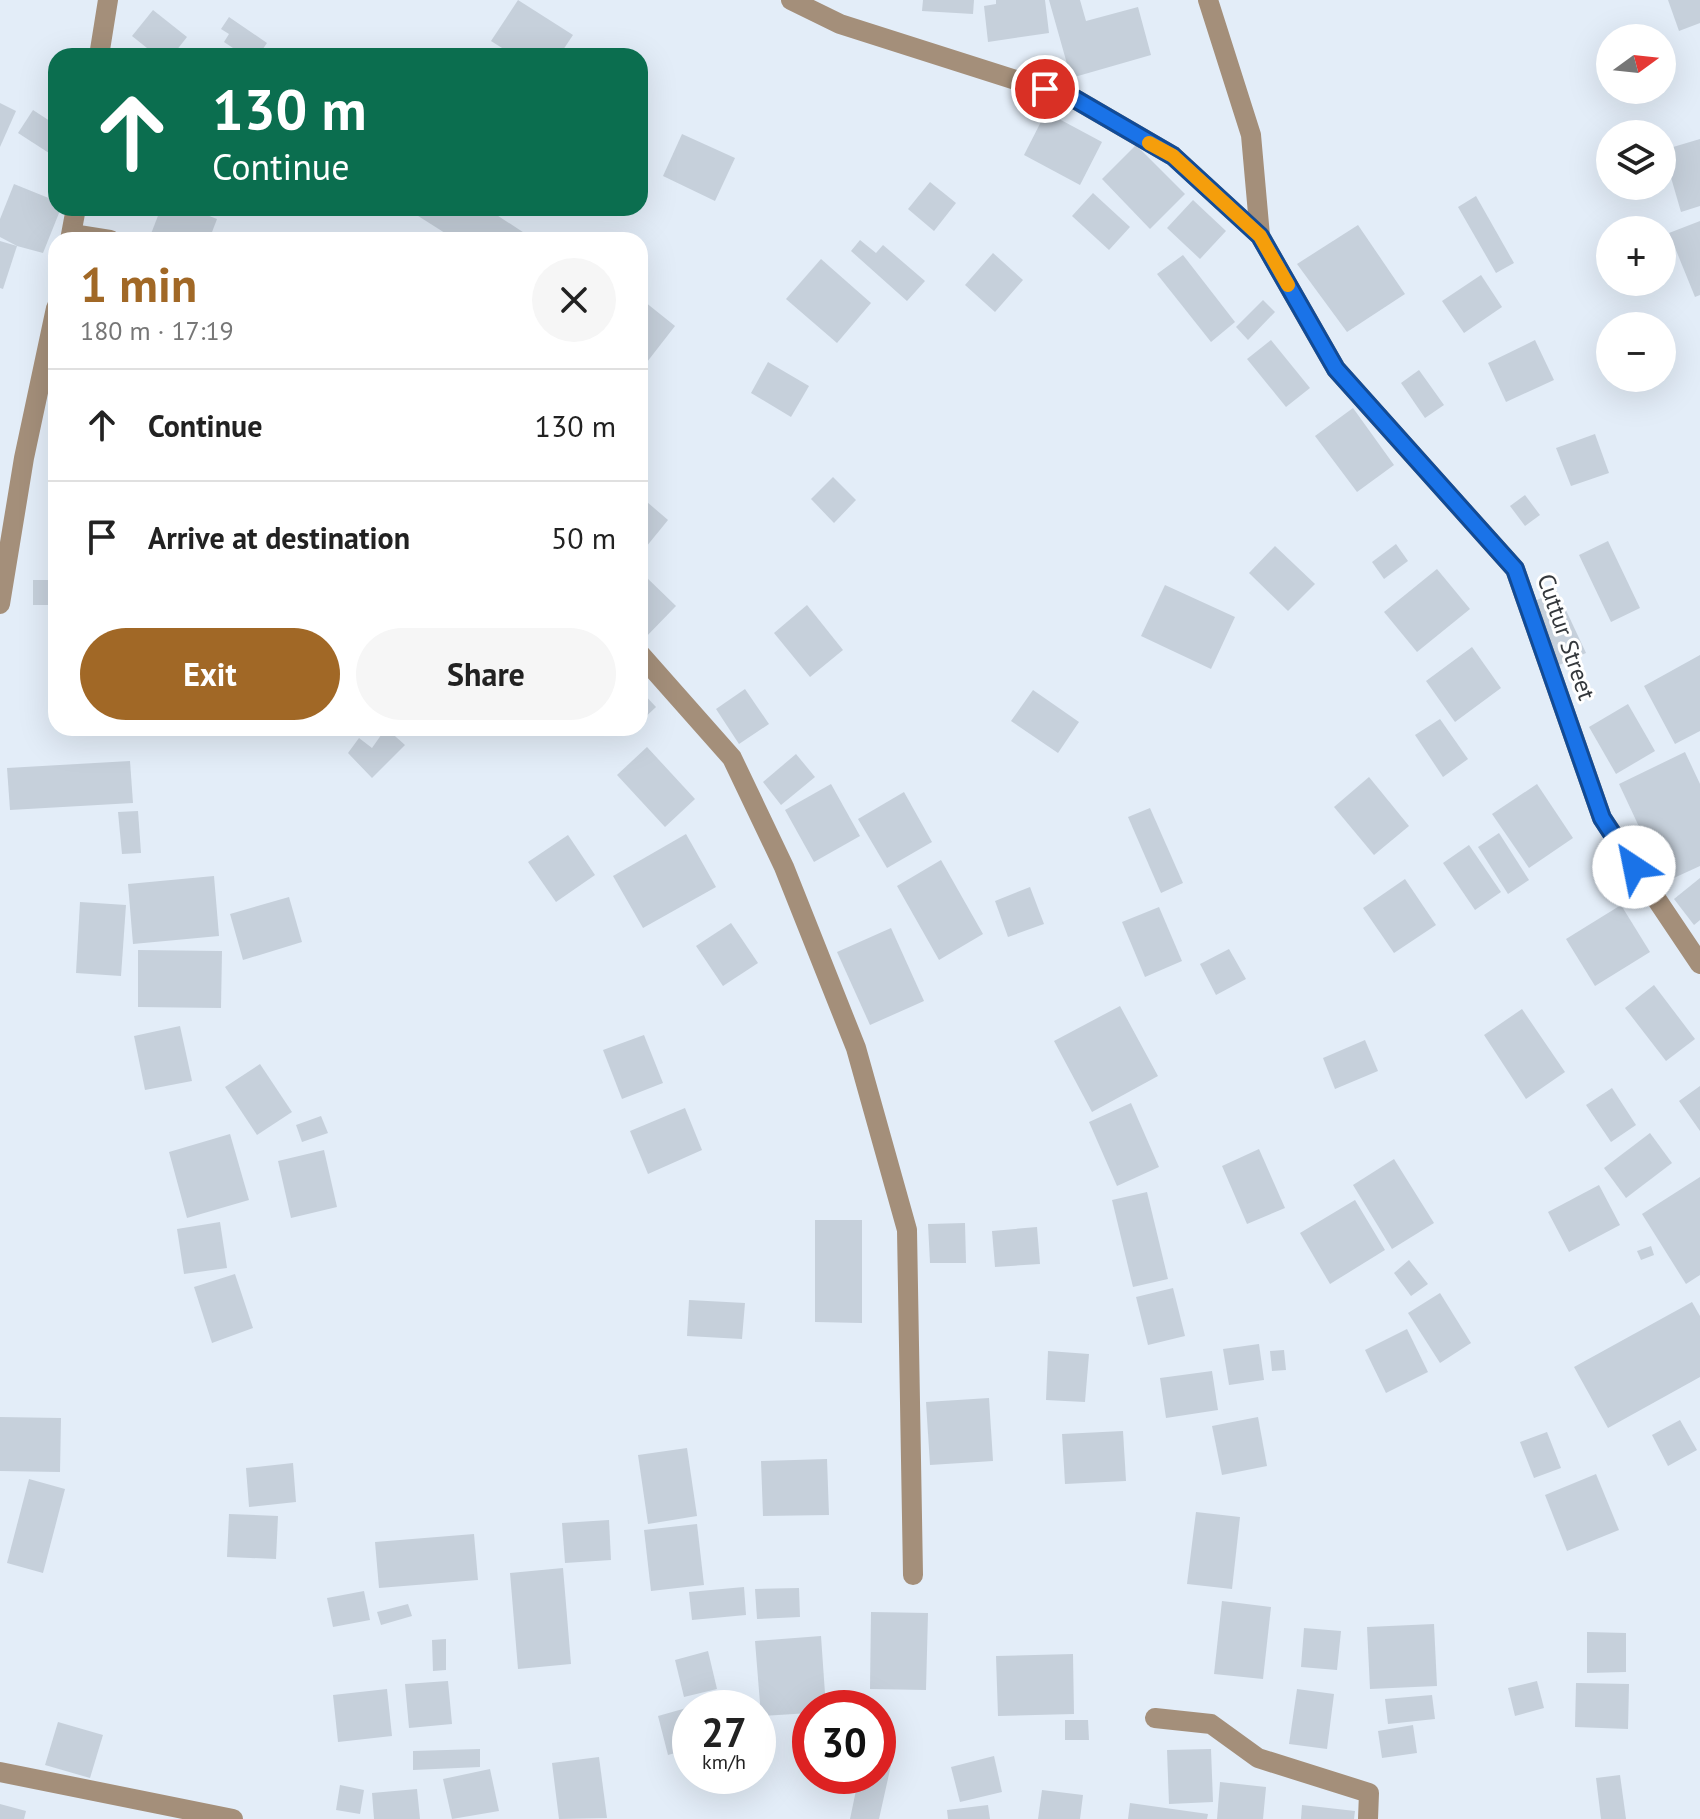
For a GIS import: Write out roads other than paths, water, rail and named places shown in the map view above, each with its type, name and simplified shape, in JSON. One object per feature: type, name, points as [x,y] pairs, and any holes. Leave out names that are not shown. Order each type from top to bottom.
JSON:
[{"type":"street","points":[[100,48],[108,0]]},
{"type":"street","points":[[791,0],[840,24],[1075,99],[1173,156],[1260,236]]},
{"type":"street","points":[[1208,0],[1251,135],[1260,236]]},
{"type":"street","name":"Cuttur Street","points":[[1260,236],[1336,369],[1515,569],[1602,818],[1700,964]]},
{"type":"street","points":[[0,604],[24,458],[48,346]]},
{"type":"street","points":[[648,663],[732,758],[784,867],[856,1048],[907,1230],[913,1575]]},
{"type":"street","points":[[1155,1718],[1211,1724],[1258,1758],[1369,1793],[1368,1819]]},
{"type":"street","points":[[0,1772],[233,1819]]}]
